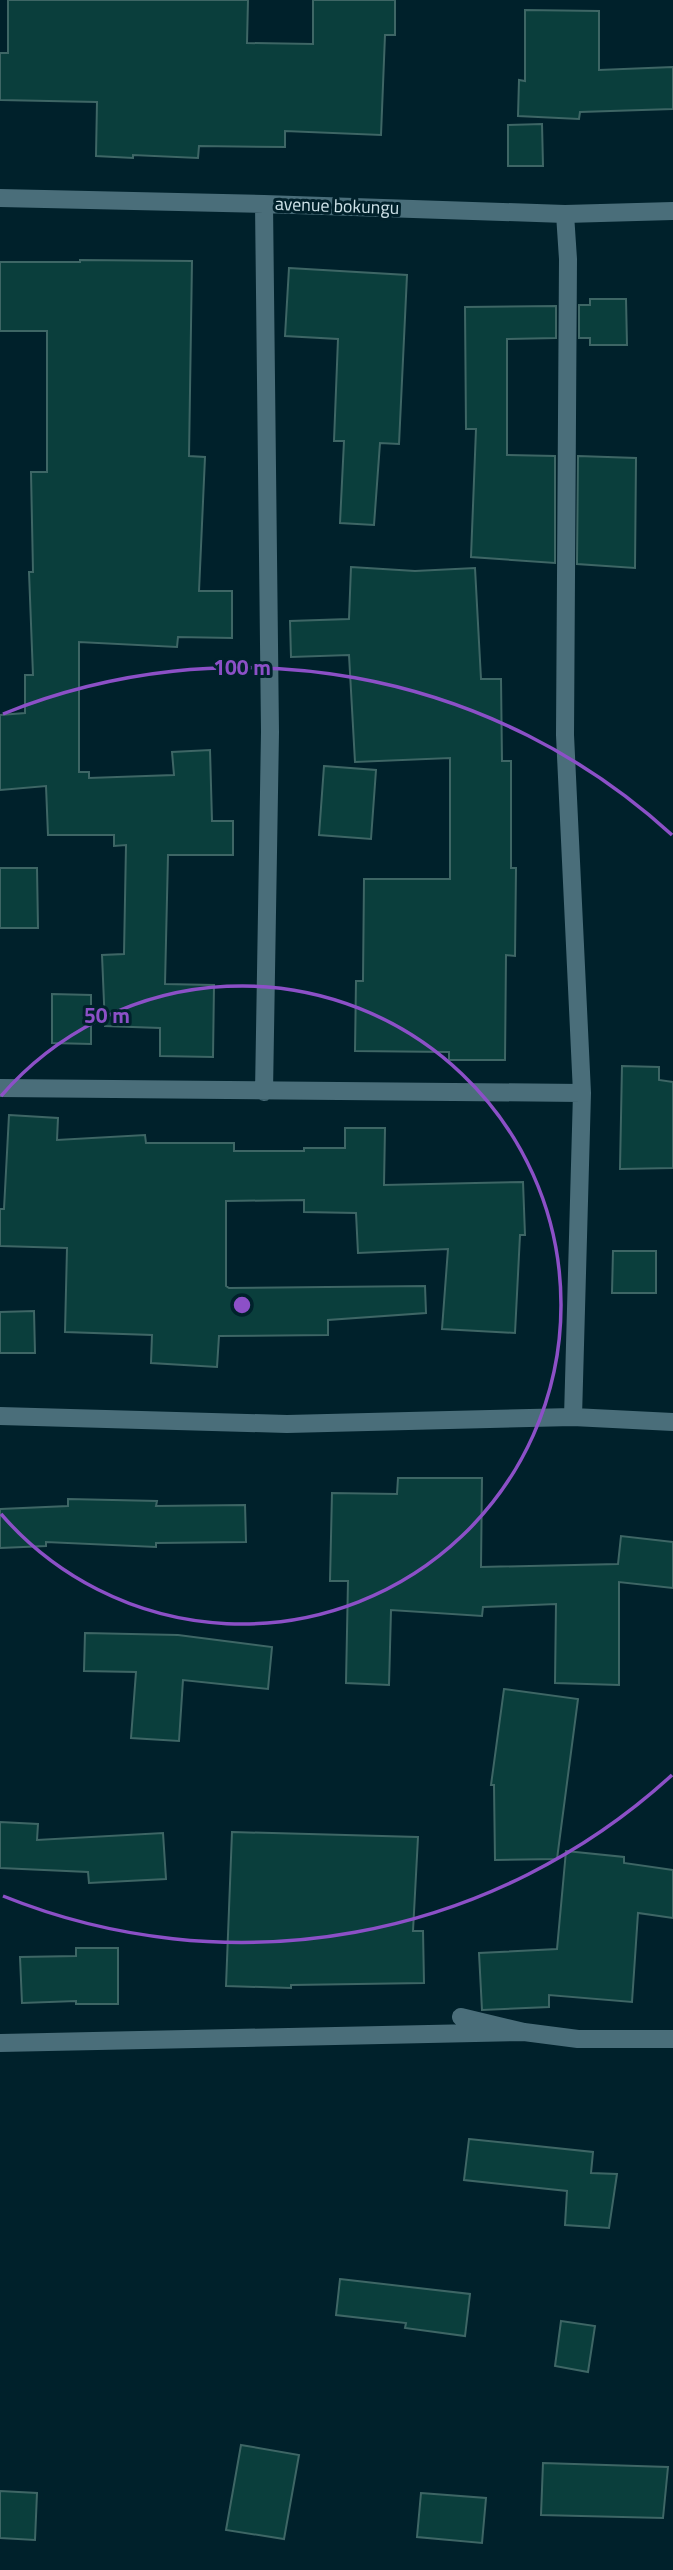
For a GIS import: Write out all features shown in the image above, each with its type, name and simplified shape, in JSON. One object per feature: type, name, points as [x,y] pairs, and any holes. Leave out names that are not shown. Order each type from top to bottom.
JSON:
[{"type":"street","name":"avenue bokungu","points":[[0,198],[565,214],[673,211]]},
{"type":"street","points":[[264,204],[270,732],[264,1092]]},
{"type":"street","points":[[565,214],[568,259],[565,735],[582,1093],[573,1417]]},
{"type":"street","points":[[0,1088],[582,1093]]},
{"type":"street","points":[[0,1416],[287,1424],[573,1417],[673,1422]]},
{"type":"street","points":[[461,2017],[524,2032],[578,2039],[673,2039]]},
{"type":"street","points":[[0,2043],[524,2032]]},
{"type":"building","points":[[8,0],[248,0],[247,43],[313,44],[313,0],[395,0],[395,35],[385,35],[381,135],[285,131],[285,147],[199,146],[198,158],[96,156],[97,102],[0,100],[0,53],[8,53]]},
{"type":"building","points":[[525,10],[599,11],[599,70],[673,67],[673,109],[580,112],[579,119],[518,116],[519,80],[525,81]]},
{"type":"building","points":[[542,124],[543,166],[508,166],[508,125]]},
{"type":"building","points":[[192,261],[189,456],[205,457],[199,591],[232,591],[232,638],[178,637],[177,647],[79,642],[79,772],[89,772],[89,778],[174,775],[172,752],[210,750],[212,821],[233,821],[233,855],[168,855],[165,984],[214,985],[213,1057],[160,1056],[160,1028],[105,1026],[102,955],[124,954],[126,845],[114,846],[114,835],[48,835],[46,786],[0,790],[0,715],[25,713],[25,675],[33,675],[29,572],[33,572],[31,472],[47,472],[47,331],[0,331],[0,262]]},
{"type":"building","points":[[289,268],[407,275],[399,444],[380,443],[374,525],[340,523],[344,441],[334,441],[338,339],[285,336]]},
{"type":"building","points":[[590,299],[626,299],[627,345],[590,345],[590,338],[579,338],[579,305],[590,305]]},
{"type":"building","points":[[556,306],[556,338],[507,339],[507,455],[555,456],[555,563],[471,557],[476,429],[466,429],[465,307]]},
{"type":"building","points":[[578,456],[636,458],[635,568],[577,564]]},
{"type":"building","points":[[351,567],[415,571],[475,568],[481,679],[501,679],[502,761],[511,761],[511,868],[516,868],[515,956],[506,955],[505,1060],[449,1060],[449,1052],[355,1051],[356,981],[363,981],[364,879],[450,879],[450,758],[355,762],[349,655],[291,657],[290,621],[349,619]]},
{"type":"building","points":[[324,766],[376,770],[371,839],[319,835]]},
{"type":"building","points":[[0,868],[37,868],[38,928],[0,928]]},
{"type":"building","points":[[52,994],[91,995],[91,1044],[52,1043]]},
{"type":"building","points":[[622,1066],[659,1067],[659,1080],[673,1082],[673,1168],[620,1169]]},
{"type":"building","points":[[9,1115],[58,1118],[57,1140],[145,1135],[146,1143],[234,1143],[234,1151],[345,1148],[345,1128],[385,1128],[384,1185],[523,1182],[525,1235],[520,1235],[515,1333],[442,1329],[448,1249],[358,1253],[356,1213],[304,1212],[304,1200],[226,1201],[226,1286],[425,1286],[426,1313],[328,1320],[328,1335],[219,1336],[217,1367],[151,1363],[152,1335],[65,1332],[67,1248],[0,1246],[0,1209],[4,1209]]},
{"type":"building","points":[[613,1251],[656,1251],[656,1293],[612,1293]]},
{"type":"building","points":[[34,1311],[35,1353],[0,1353],[0,1312]]},
{"type":"building","points":[[398,1478],[482,1478],[481,1567],[618,1564],[621,1536],[673,1542],[673,1588],[619,1582],[619,1685],[555,1683],[556,1604],[483,1607],[482,1616],[391,1610],[389,1685],[346,1683],[348,1581],[330,1581],[332,1493],[397,1494]]},
{"type":"building","points":[[68,1499],[157,1501],[156,1506],[245,1505],[246,1542],[156,1543],[156,1547],[46,1542],[46,1546],[0,1548],[0,1509],[68,1506]]},
{"type":"building","points":[[85,1633],[178,1635],[272,1647],[268,1689],[183,1680],[179,1741],[131,1738],[136,1672],[84,1671]]},
{"type":"building","points":[[504,1689],[578,1699],[557,1859],[495,1860],[494,1785],[491,1785]]},
{"type":"building","points":[[0,1822],[38,1824],[37,1840],[163,1833],[166,1879],[89,1883],[88,1872],[0,1868]]},
{"type":"building","points":[[232,1832],[418,1837],[413,1931],[423,1931],[424,1983],[291,1985],[291,1988],[226,1986]]},
{"type":"building","points":[[566,1851],[624,1857],[624,1863],[673,1870],[673,1918],[638,1913],[632,2002],[549,1995],[549,2007],[482,2010],[479,1953],[557,1949]]},
{"type":"building","points":[[76,1948],[118,1948],[118,2004],[76,2004],[76,2001],[22,2003],[20,1957],[76,1956]]},
{"type":"building","points":[[469,2139],[593,2152],[591,2173],[617,2174],[609,2228],[565,2225],[567,2191],[464,2180]]},
{"type":"building","points":[[340,2279],[470,2294],[465,2336],[405,2328],[406,2323],[336,2315]]},
{"type":"building","points":[[561,2321],[595,2326],[588,2372],[555,2366]]},
{"type":"building","points":[[241,2445],[299,2455],[284,2539],[226,2530]]},
{"type":"building","points":[[543,2463],[668,2467],[663,2518],[541,2515]]},
{"type":"building","points":[[0,2491],[37,2493],[35,2540],[0,2538]]},
{"type":"building","points":[[421,2493],[486,2498],[482,2543],[417,2537]]}]
